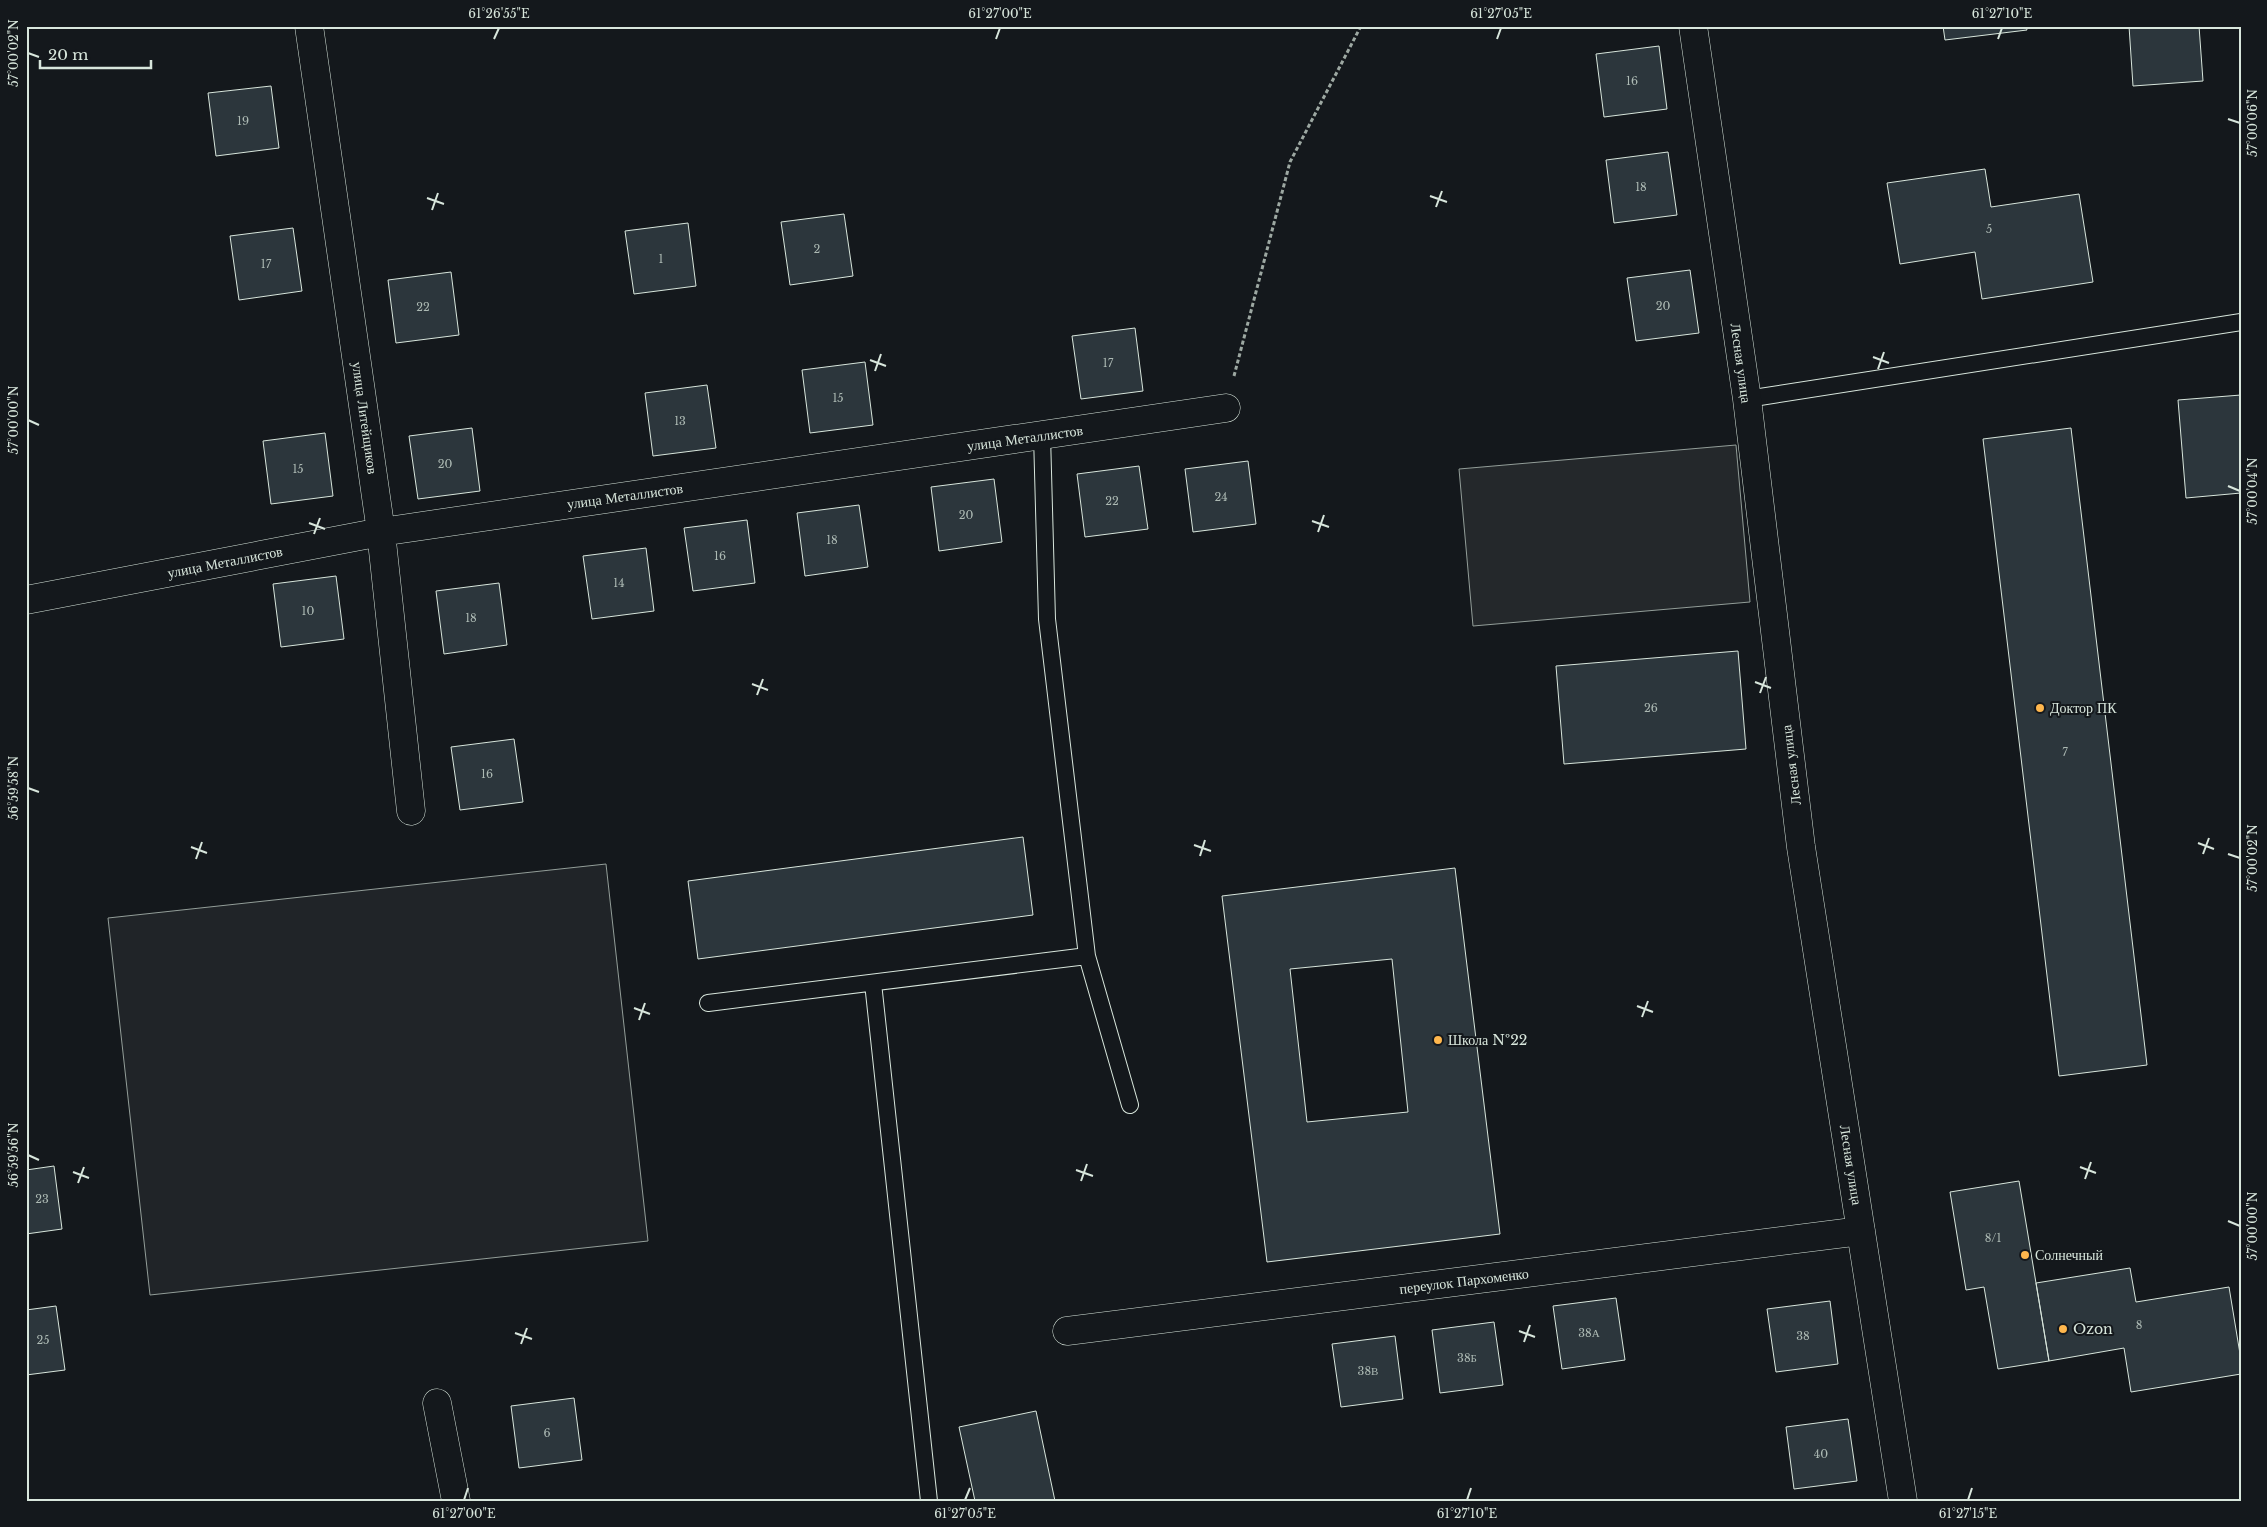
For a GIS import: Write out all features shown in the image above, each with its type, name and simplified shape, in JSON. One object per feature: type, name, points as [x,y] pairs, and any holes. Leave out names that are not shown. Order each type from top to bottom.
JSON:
[{"type":"street","name":"улица Литейщиков","points":[[309,26],[381,532],[411,811]]},
{"type":"street","name":"Лесная улица","points":[[1693,26],[1747,399],[1801,847],[1903,1501]]},
{"type":"street","name":"улица Металлистов","points":[[26,600],[381,532],[1226,408]]},
{"type":"street","name":"переулок Пархоменко","points":[[1067,1331],[1861,1231]]},
{"type":"street","points":[[437,1403],[456,1501]]},
{"type":"lane","points":[[1747,399],[2241,322]]},
{"type":"lane","points":[[1042,435],[1047,619],[1087,956],[1130,1105]]},
{"type":"lane","points":[[708,1003],[1087,956]]},
{"type":"lane","points":[[873,983],[929,1501]]},
{"type":"path","points":[[1226,408],[1290,162],[1361,26]]},
{"type":"shaded area","points":[[1736,445],[1750,602],[1473,626],[1459,469]]},
{"type":"shaded area","points":[[606,864],[648,1241],[150,1295],[108,918]]},
{"type":"building","points":[[1943,26],[2026,26],[2027,30],[1945,40]]},
{"type":"building","points":[[2129,26],[2199,26],[2203,81],[2133,86]]},
{"type":"building","points":[[1659,46],[1667,109],[1604,117],[1596,54]]},
{"type":"building","points":[[271,86],[279,148],[216,156],[208,93]]},
{"type":"building","points":[[1668,152],[1677,215],[1614,223],[1606,160]]},
{"type":"building","points":[[1985,169],[1991,207],[2079,194],[2093,282],[1982,299],[1975,252],[1900,264],[1887,183]]},
{"type":"building","points":[[844,214],[853,276],[790,285],[781,222]]},
{"type":"building","points":[[688,223],[696,286],[634,294],[625,231]]},
{"type":"building","points":[[293,228],[302,291],[239,300],[230,236]]},
{"type":"building","points":[[1690,270],[1699,333],[1636,341],[1627,278]]},
{"type":"building","points":[[451,272],[459,335],[396,343],[388,280]]},
{"type":"building","points":[[1135,328],[1143,391],[1081,399],[1072,336]]},
{"type":"building","points":[[865,362],[873,425],[810,433],[802,370]]},
{"type":"building","points":[[707,385],[716,448],[653,456],[645,393]]},
{"type":"building","points":[[2241,395],[2241,493],[2186,498],[2178,400]]},
{"type":"building","points":[[472,428],[480,491],[418,499],[409,436]]},
{"type":"building","points":[[2071,428],[2147,1065],[2059,1076],[1983,439]]},
{"type":"building","points":[[325,433],[333,496],[271,504],[263,441]]},
{"type":"building","points":[[1248,461],[1256,524],[1193,532],[1185,469]]},
{"type":"building","points":[[1139,466],[1148,529],[1085,537],[1077,474]]},
{"type":"building","points":[[994,479],[1002,542],[939,551],[931,487]]},
{"type":"building","points":[[859,505],[868,567],[805,576],[797,513]]},
{"type":"building","points":[[747,520],[755,583],[693,591],[684,528]]},
{"type":"building","points":[[646,548],[654,611],[592,619],[583,556]]},
{"type":"building","points":[[336,576],[344,639],[281,647],[273,584]]},
{"type":"building","points":[[499,583],[507,645],[444,654],[436,591]]},
{"type":"building","points":[[1738,651],[1746,749],[1564,764],[1556,666]]},
{"type":"building","points":[[514,739],[523,802],[460,810],[451,747]]},
{"type":"building","points":[[1023,837],[1033,915],[698,959],[688,881]]},
{"type":"building","name":"Школа №22","points":[[1455,868],[1500,1234],[1267,1262],[1222,896]],"holes":[[[1392,959],[1408,1112],[1307,1122],[1290,969]]]},
{"type":"building","points":[[54,1166],[62,1229],[26,1234],[26,1170]]},
{"type":"building","points":[[2019,1181],[2049,1361],[1998,1369],[1984,1287],[1966,1290],[1950,1192]]},
{"type":"building","points":[[2130,1268],[2136,1302],[2229,1287],[2241,1360],[2241,1374],[2131,1392],[2124,1348],[2049,1361],[2036,1283]]},
{"type":"building","points":[[1616,1298],[1625,1360],[1562,1369],[1553,1306]]},
{"type":"building","points":[[1830,1301],[1838,1364],[1776,1372],[1767,1309]]},
{"type":"building","points":[[56,1306],[65,1370],[26,1375],[26,1310]]},
{"type":"building","points":[[1494,1322],[1503,1385],[1440,1393],[1432,1330]]},
{"type":"building","points":[[1395,1336],[1403,1399],[1341,1407],[1332,1344]]},
{"type":"building","points":[[574,1398],[582,1460],[519,1468],[511,1406]]},
{"type":"building","points":[[1036,1411],[1055,1501],[975,1501],[959,1427]]},
{"type":"building","points":[[1848,1419],[1857,1481],[1794,1489],[1786,1427]]},
{"type":"place","name":"Доктор ПК","points":[[2040,708]]},
{"type":"place","name":"Школа №22","points":[[1438,1040]]},
{"type":"place","name":"Солнечный","points":[[2025,1255]]},
{"type":"place","name":"Ozon","points":[[2063,1329]]}]
